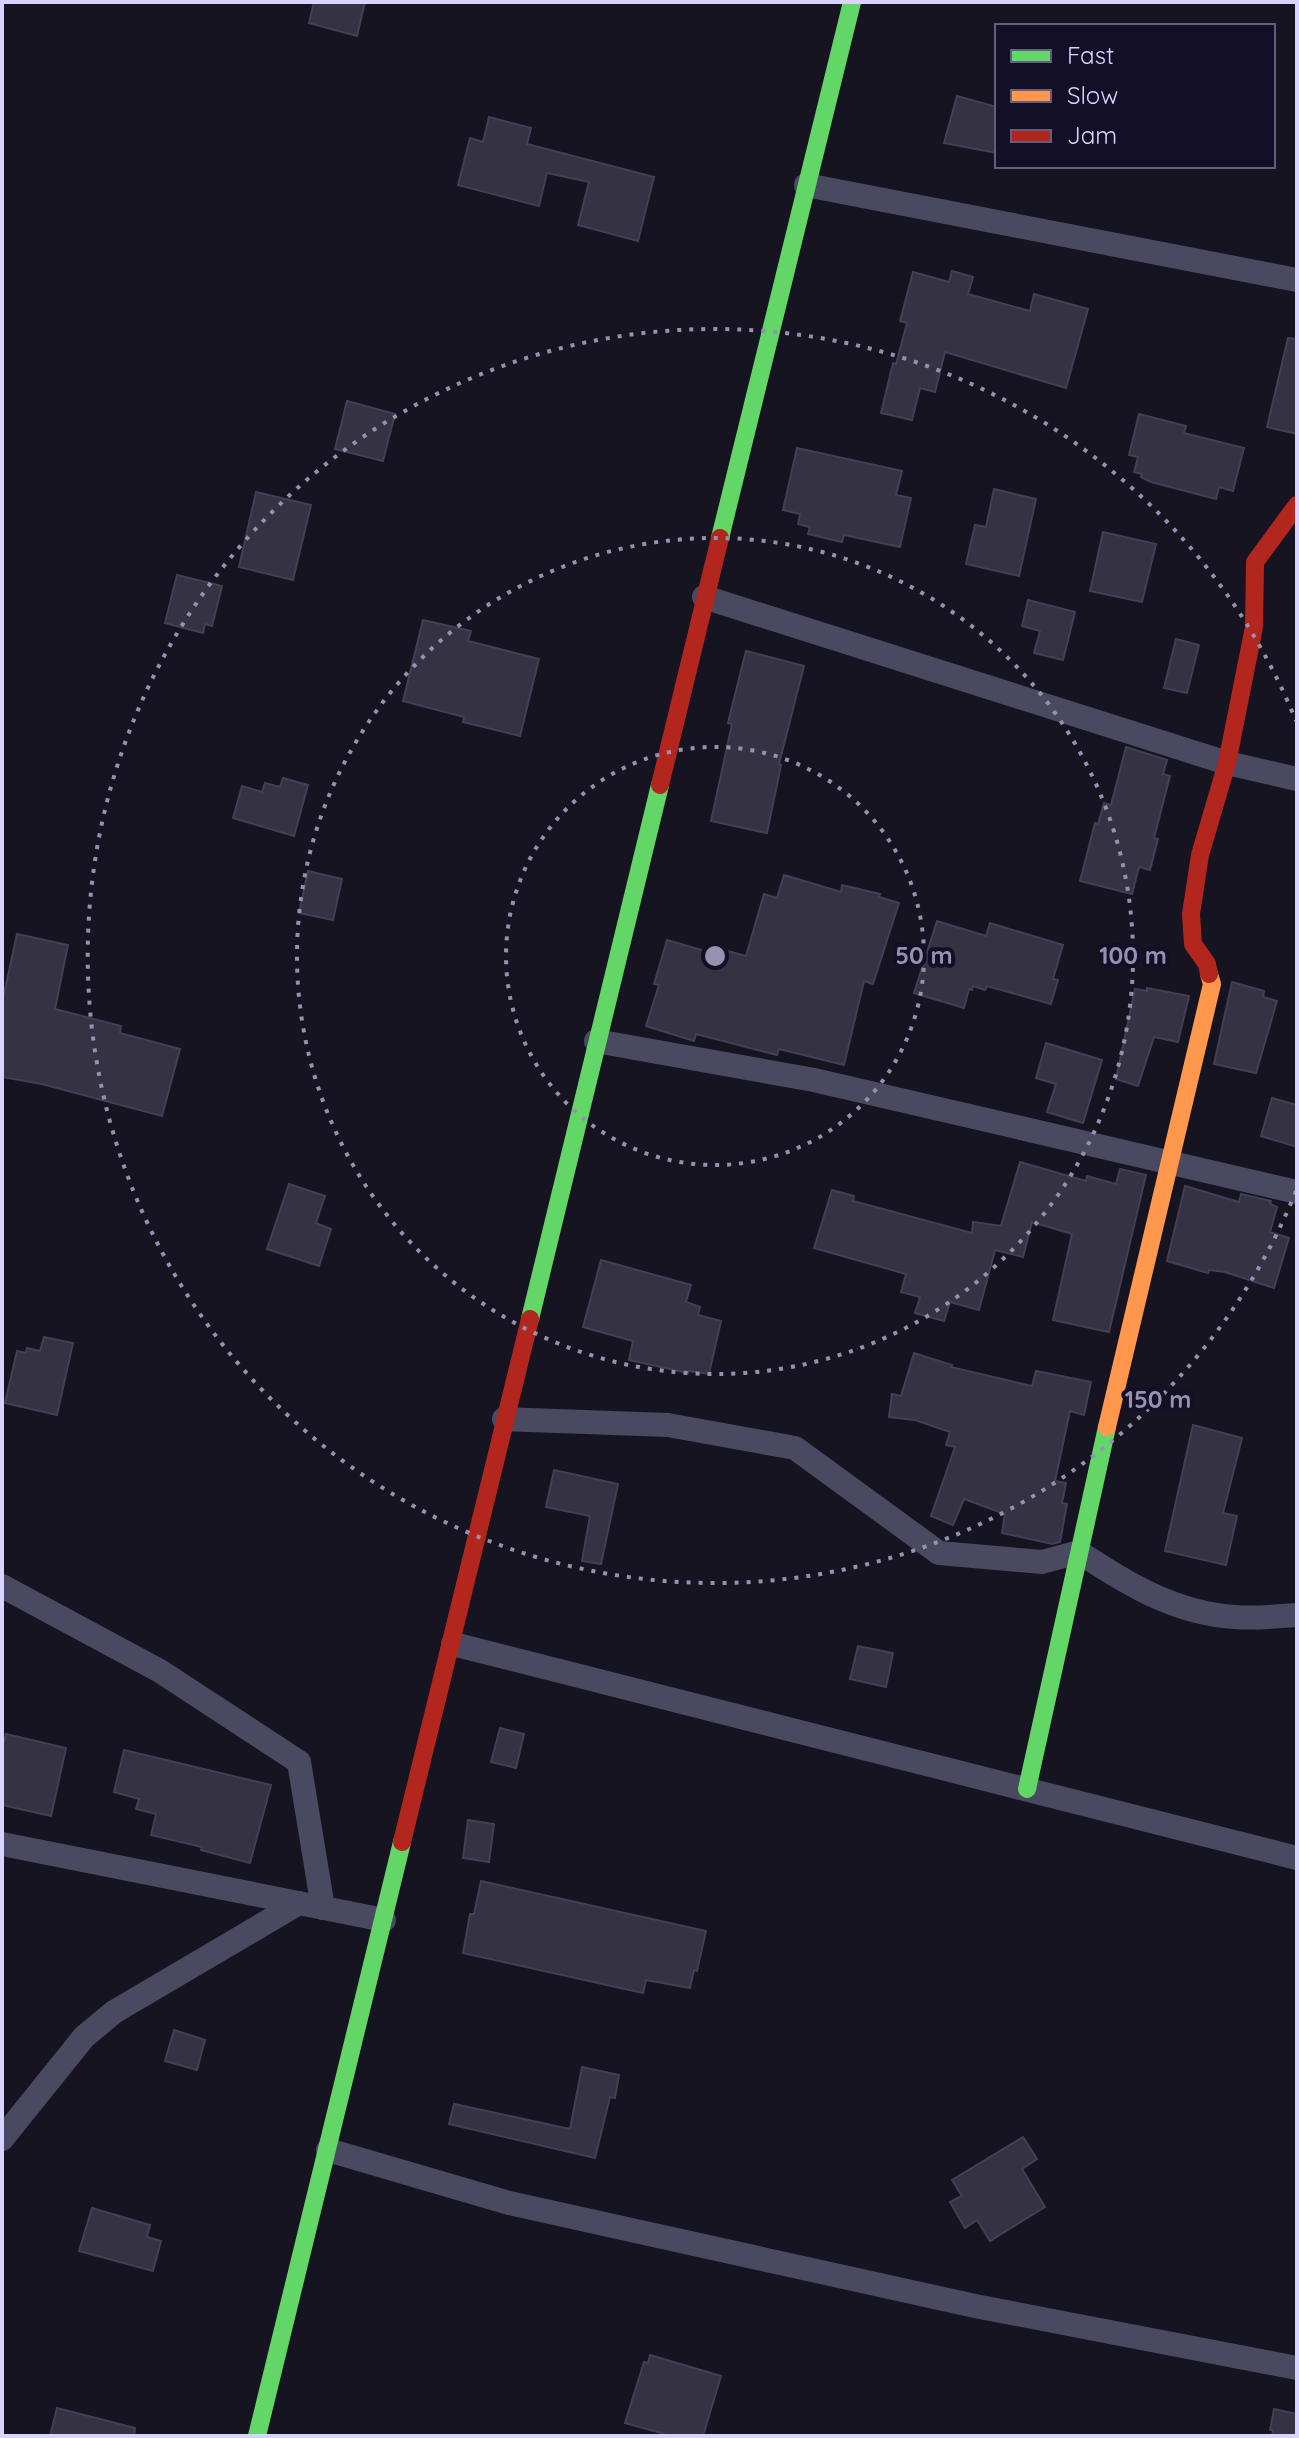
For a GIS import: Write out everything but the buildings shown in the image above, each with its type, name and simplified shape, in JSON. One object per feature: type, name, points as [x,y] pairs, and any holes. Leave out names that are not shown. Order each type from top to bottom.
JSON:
[{"type":"street","points":[[257,2436],[453,1644],[504,1419],[704,597],[852,2]]},
{"type":"street","points":[[806,185],[1297,280]]},
{"type":"street","points":[[1027,1789],[1079,1552],[1212,984],[1207,964],[1193,944],[1191,914],[1200,855],[1227,763],[1254,627],[1255,562],[1297,505]]},
{"type":"street","points":[[704,597],[1227,763],[1297,779]]},
{"type":"street","points":[[596,1041],[814,1080],[1297,1192]]},
{"type":"street","points":[[504,1419],[668,1425],[795,1448],[939,1553],[1042,1562],[1079,1552],[1129,1586],[1185,1609],[1235,1617],[1297,1615]]},
{"type":"street","points":[[2,1586],[160,1671],[299,1762],[323,1908]]},
{"type":"street","points":[[453,1644],[1297,1858]]},
{"type":"street","points":[[2,1844],[384,1920]]},
{"type":"street","points":[[2,2139],[84,2037],[114,2012],[299,1903]]},
{"type":"street","points":[[328,2150],[540,2210],[975,2306],[1297,2368]]},
{"type":"traffic: fast","points":[[720,538],[852,2]]},
{"type":"traffic: fast","points":[[530,1319],[660,785]]},
{"type":"traffic: fast","points":[[1027,1789],[1107,1427]]},
{"type":"traffic: fast","points":[[257,2436],[402,1842]]},
{"type":"traffic: slow","points":[[1107,1427],[1212,984],[1209,974]]},
{"type":"traffic: jam","points":[[1209,974],[1207,964],[1193,944],[1191,914],[1200,855],[1227,763],[1254,627],[1255,562],[1297,505]]},
{"type":"traffic: jam","points":[[660,785],[720,538]]},
{"type":"traffic: jam","points":[[402,1842],[530,1319]]}]
